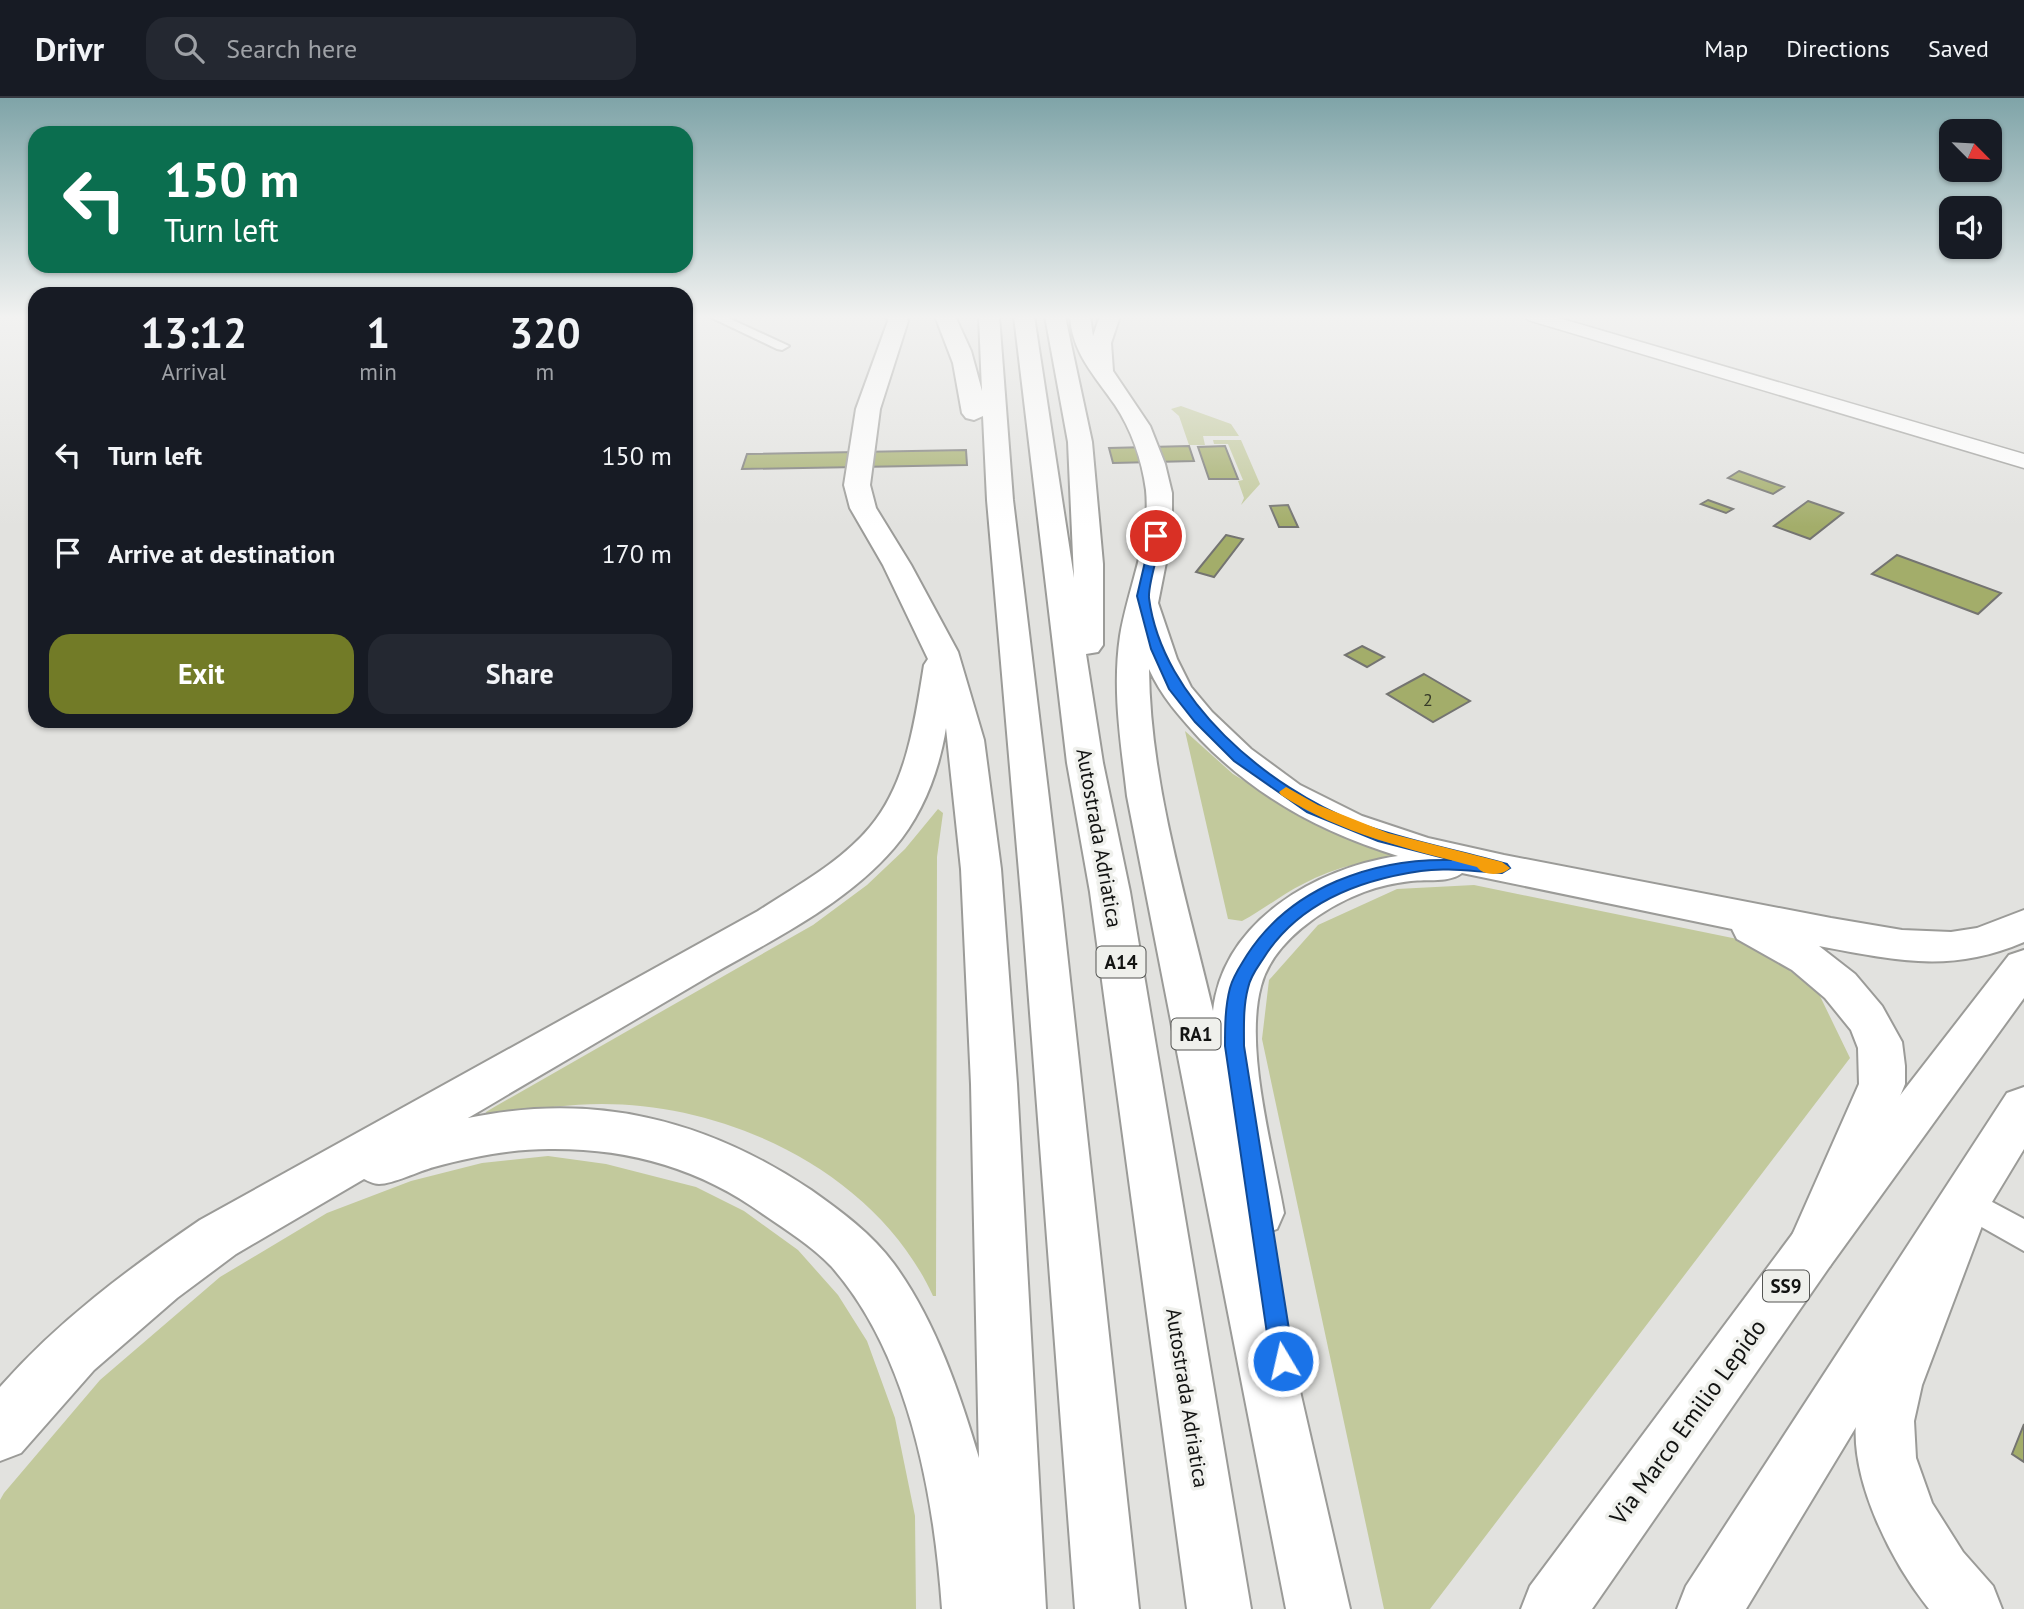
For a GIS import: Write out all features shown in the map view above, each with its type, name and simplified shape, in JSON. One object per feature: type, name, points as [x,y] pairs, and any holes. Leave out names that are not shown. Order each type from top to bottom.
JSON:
[{"type":"main road","points":[[875,387],[868,409],[857,485],[863,508],[897,565],[942,652],[967,740],[981,869],[994,1084],[1014,1609]]},
{"type":"main road","points":[[970,387],[975,419],[1000,500]]},
{"type":"main road","points":[[993,387],[1000,500],[1042,907],[1107,1609]]},
{"type":"main road","name":"Autostrada Adriatica","points":[[1034,387],[1085,762],[1110,892],[1219,1609]]},
{"type":"main road","points":[[1069,387],[1080,442],[1089,564],[1085,762]]},
{"type":"main road","name":"RA1","points":[[1113,387],[1134,418],[1150,456],[1159,493],[1159,520],[1134,652],[1135,720],[1145,796],[1320,1609]]},
{"type":"main road","points":[[1772,387],[2024,461]]},
{"type":"main road","points":[[1143,596],[1157,649],[1176,689],[1200,719],[1239,758],[1313,809],[1350,825],[1383,837],[1502,868],[1864,939],[1936,948],[1960,948],[1978,944],[2024,925]]},
{"type":"main road","points":[[0,1432],[28,1398],[91,1335],[154,1280],[218,1237],[772,921],[839,876],[883,836],[905,800],[929,738],[942,652]]},
{"type":"main road","points":[[1320,1609],[1238,1073],[1234,1018],[1239,986],[1251,960],[1269,934],[1324,893],[1354,880],[1423,865],[1502,868]]},
{"type":"main road","points":[[1712,910],[1773,938],[1833,980],[1857,1003],[1878,1038],[1883,1060],[1882,1084],[1812,1249]]},
{"type":"main road","name":"Via Marco Emilio Lepido","points":[[1553,1609],[1812,1249],[2024,966]]},
{"type":"main road","points":[[1709,1609],[2024,1107]]},
{"type":"main road","points":[[296,1191],[419,1149],[469,1137],[527,1128],[590,1127],[637,1133],[680,1145],[724,1163],[765,1185],[849,1249],[874,1281],[890,1308],[919,1368],[942,1431],[962,1515],[974,1609]]},
{"type":"main road","points":[[1966,1202],[1894,1385],[1885,1421],[1886,1458],[1908,1521],[1941,1574],[1970,1609]]},
{"type":"street","points":[[1966,1202],[2024,1236]]},
{"type":"green space","points":[[1181,406],[1231,424],[1239,436],[1203,436],[1205,445],[1189,445],[1179,416],[1171,409]]},
{"type":"green space","points":[[1213,440],[1241,440],[1260,484],[1241,505],[1244,498],[1238,481],[1243,480],[1228,444],[1214,444]]},
{"type":"green space","points":[[1185,731],[1233,774],[1298,814],[1409,856],[1368,861],[1328,872],[1295,888],[1242,921],[1228,919]]},
{"type":"green space","points":[[938,809],[943,813],[937,857],[936,1296],[933,1296],[908,1253],[876,1215],[838,1182],[795,1154],[749,1133],[701,1117],[651,1107],[602,1104],[558,1106],[485,1116],[486,1112],[496,1106],[813,925],[867,885],[905,849]]},
{"type":"green space","points":[[1474,885],[1752,942],[1818,992],[1850,1058],[1430,1609],[1384,1609],[1262,1039],[1269,980],[1318,925],[1397,889]]},
{"type":"green space","points":[[548,1156],[606,1164],[696,1187],[744,1211],[798,1250],[838,1295],[867,1341],[895,1418],[915,1516],[916,1609],[0,1609],[0,1500],[4,1493],[100,1380],[220,1277],[327,1213],[411,1181],[482,1163]]},
{"type":"building","points":[[1189,446],[1194,461],[1113,463],[1109,448]]},
{"type":"building","points":[[1225,446],[1238,479],[1209,479],[1198,447]]},
{"type":"building","points":[[966,450],[967,465],[742,469],[747,454]]},
{"type":"building","points":[[1739,471],[1784,487],[1773,494],[1728,478]]},
{"type":"building","points":[[1708,500],[1733,509],[1726,513],[1701,504]]},
{"type":"building","points":[[1808,501],[1843,513],[1810,539],[1774,526]]},
{"type":"building","points":[[1288,505],[1298,527],[1279,527],[1270,506]]},
{"type":"building","points":[[1226,535],[1243,539],[1214,577],[1196,572]]},
{"type":"building","points":[[1897,555],[2001,593],[1978,614],[1872,574]]},
{"type":"building","points":[[1362,646],[1384,657],[1367,667],[1345,655]]},
{"type":"building","points":[[1424,674],[1470,701],[1433,722],[1387,694]]},
{"type":"building","points":[[2024,1424],[2024,1462],[2012,1454]]},
{"type":"slow traffic","points":[[1286,792],[1313,809],[1383,837],[1502,868],[1485,867]]},
{"type":"route","points":[[1156,536],[1143,596],[1157,649],[1176,689],[1200,719],[1239,758],[1313,809],[1350,825],[1418,847],[1502,868],[1423,865],[1354,880],[1324,893],[1269,934],[1251,960],[1239,986],[1234,1018],[1235,1046],[1247,1140],[1283,1361]]}]
